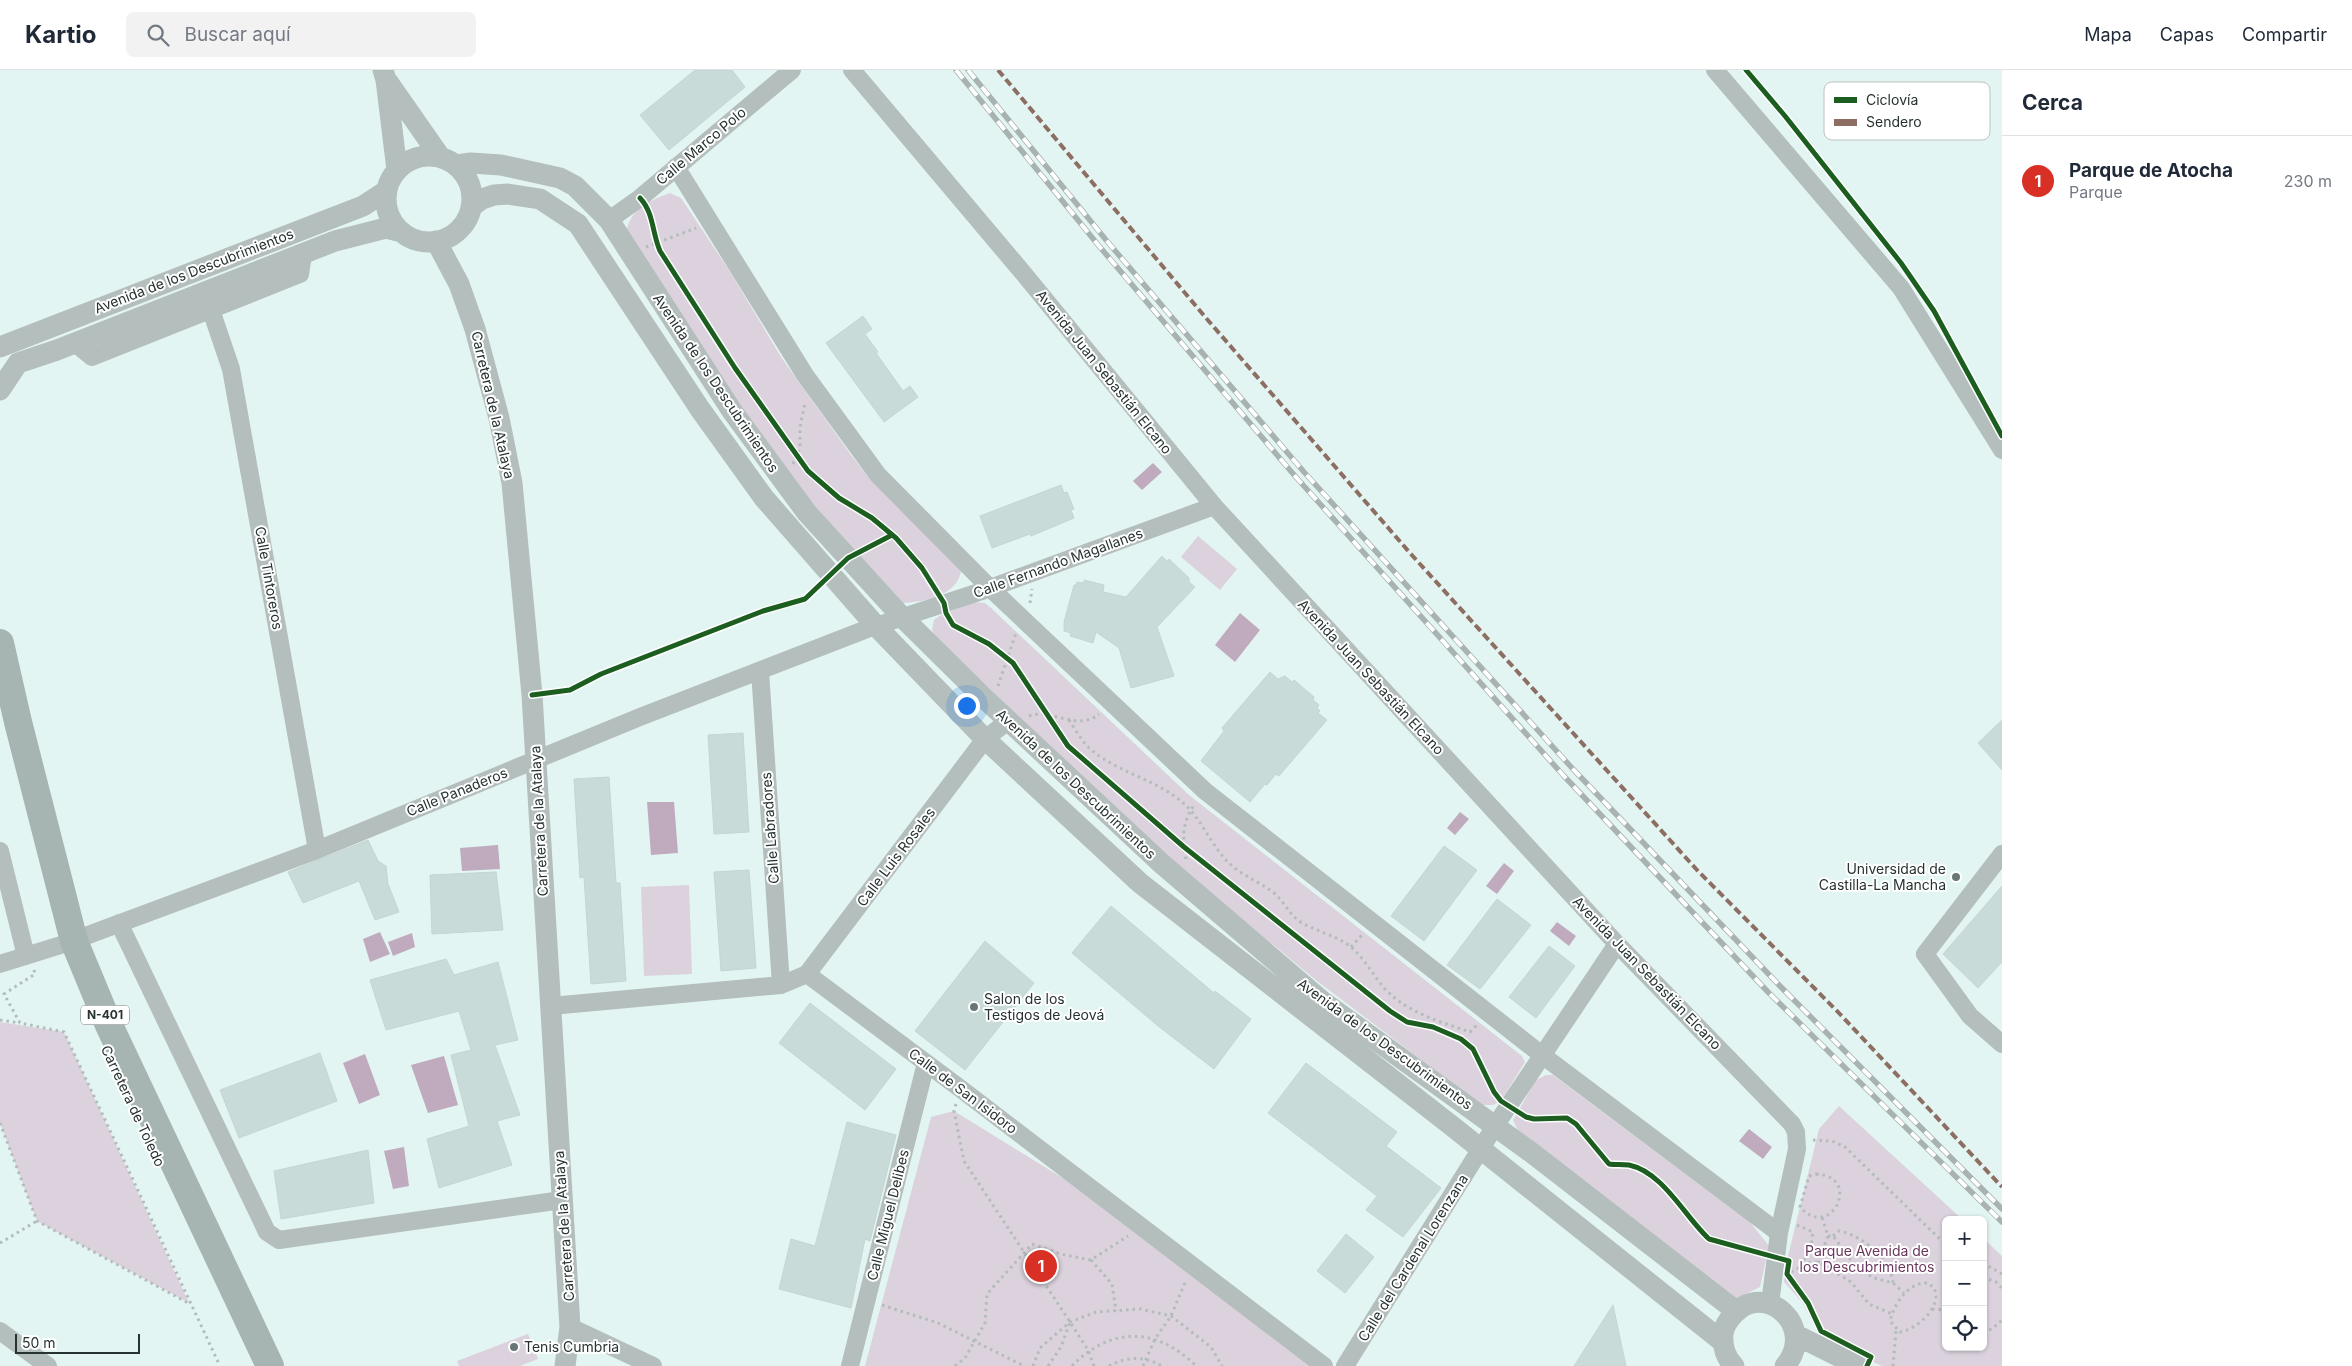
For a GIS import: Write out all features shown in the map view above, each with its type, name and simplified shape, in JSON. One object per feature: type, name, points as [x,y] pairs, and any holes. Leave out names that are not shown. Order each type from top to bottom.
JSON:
[{"type":"highway","name":"N-401","points":[[0,643],[69,943],[270,1366]]},
{"type":"highway","name":"Carretera de Toledo","points":[[0,691],[69,943],[96,1028],[256,1366]]},
{"type":"street","name":"Calle Marco Polo","points":[[609,220],[792,70]]},
{"type":"street","name":"Avenida Juan Sebastián Elcano","points":[[852,70],[1024,274],[1214,506],[1617,944],[1792,1124],[1798,1141]]},
{"type":"street","points":[[1715,70],[1901,288],[2002,450]]},
{"type":"street","points":[[384,75],[449,162],[468,182],[471,190],[471,207],[461,227],[444,238],[424,241],[412,238],[393,223],[388,212],[386,191],[397,170],[418,158],[430,156],[449,162]]},
{"type":"street","points":[[384,75],[397,170]]},
{"type":"street","name":"Avenida de los Descubrimientos","points":[[449,162],[501,165],[560,178],[575,186],[609,220],[732,412],[807,512],[902,617],[1011,724],[1175,875],[1322,1000],[1495,1126],[1736,1311]]},
{"type":"street","points":[[676,167],[818,392],[878,475],[990,588],[1206,791],[1542,1055],[1781,1227]]},
{"type":"street","name":"Avenida de los Descubrimientos","points":[[0,348],[363,206],[386,191]]},
{"type":"street","name":"Avenida de los Descubrimientos","points":[[471,207],[482,199],[508,194],[540,199],[578,224],[700,409],[764,498],[876,626],[985,739],[1140,883],[1481,1149],[1723,1342]]},
{"type":"street","name":"Avenida de los Descubrimientos","points":[[0,390],[18,363],[75,343],[335,241],[372,230],[386,228],[402,232]]},
{"type":"street","name":"Carretera de la Atalaya","points":[[444,238],[476,329],[499,418],[512,483],[524,595],[551,1006],[570,1327],[565,1366]]},
{"type":"street","name":"Avenida de los Descubrimientos","points":[[75,343],[92,357],[300,274],[303,255]]},
{"type":"street","name":"Calle Tintoreros","points":[[211,310],[231,370],[318,850]]},
{"type":"street","name":"Calle Fernando Magallanes","points":[[876,626],[990,588],[1214,506]]},
{"type":"street","name":"Calle Panaderos","points":[[0,964],[69,943],[318,850],[535,760],[876,626]]},
{"type":"street","name":"Calle Labradores","points":[[760,671],[781,985]]},
{"type":"street","name":"Calle Luis Rosales","points":[[807,974],[985,739],[1011,724]]},
{"type":"street","points":[[0,851],[28,956]]},
{"type":"street","points":[[2002,854],[1925,954],[1970,1016],[2002,1044]]},
{"type":"street","points":[[119,923],[267,1232],[279,1240],[562,1200]]},
{"type":"street","name":"Calle del Cardenal Lorenzana","points":[[1345,1366],[1495,1126],[1617,944]]},
{"type":"street","points":[[551,1006],[781,985],[807,974]]},
{"type":"street","name":"Calle de San Isidoro","points":[[807,974],[1324,1366]]},
{"type":"street","name":"Calle Miguel Delibes","points":[[850,1366],[926,1063]]},
{"type":"street","points":[[1770,1304],[1781,1227],[1798,1141]]},
{"type":"street","points":[[1734,1366],[1726,1354],[1723,1342],[1728,1320],[1736,1311],[1746,1305],[1758,1303],[1770,1304],[1787,1316],[1793,1324],[1796,1335],[1796,1347],[1791,1358],[1784,1366]]},
{"type":"street","points":[[570,1327],[653,1366]]},
{"type":"street","points":[[0,1331],[48,1366]]},
{"type":"street","points":[[1796,1335],[1858,1366]]},
{"type":"path","points":[[629,254],[710,223]]},
{"type":"path","points":[[654,233],[660,251]]},
{"type":"path","points":[[778,474],[795,463],[805,400],[818,392]]},
{"type":"path","points":[[795,454],[802,464]]},
{"type":"path","points":[[1001,654],[1013,663]]},
{"type":"path","points":[[1011,724],[1031,714],[1087,721],[1112,703]]},
{"type":"path","points":[[1042,710],[1052,723]]},
{"type":"path","points":[[1069,720],[1088,746],[1100,757],[1122,770],[1170,792],[1191,810],[1229,863],[1251,880],[1272,892],[1294,917],[1334,936],[1359,954],[1387,990],[1400,1001],[1425,1015],[1470,1032],[1488,1013]]},
{"type":"path","points":[[1175,875],[1187,862],[1184,847],[1185,827],[1191,810],[1206,791]]},
{"type":"path","points":[[1178,843],[1191,853]]},
{"type":"path","points":[[20,1023],[4,994],[35,974],[28,956]]},
{"type":"path","points":[[0,1020],[64,1032],[189,1304],[220,1366]]},
{"type":"path","points":[[961,1089],[954,1111],[964,1161],[1088,1350],[1094,1366]]},
{"type":"path","points":[[0,1122],[37,1220],[189,1304]]},
{"type":"path","points":[[1798,1141],[1823,1139],[1844,1147],[1942,1241]]},
{"type":"path","points":[[1816,1174],[1829,1177],[1838,1187],[1840,1194],[1836,1208],[1832,1213],[1822,1217],[1811,1216],[1800,1207],[1809,1176],[1816,1174]]},
{"type":"path","points":[[1822,1217],[1830,1236],[1852,1262],[1864,1272],[1880,1280],[1893,1283]]},
{"type":"path","points":[[0,1243],[37,1220]]},
{"type":"path","points":[[1091,1260],[1142,1227]]},
{"type":"path","points":[[1781,1227],[1808,1228],[1813,1232],[1811,1247],[1804,1260],[1806,1264]]},
{"type":"path","points":[[1818,1263],[1830,1236],[1839,1231],[1848,1232],[1866,1244],[1888,1266],[1893,1283],[1904,1294]]},
{"type":"path","points":[[955,1366],[965,1358],[985,1323],[987,1294],[1032,1244],[1061,1254],[1091,1260],[1112,1284],[1116,1311]]},
{"type":"path","points":[[1777,1257],[1789,1261],[1789,1276]]},
{"type":"path","points":[[1789,1276],[1806,1264],[1818,1263],[1851,1282],[1869,1304],[1892,1314]]},
{"type":"path","points":[[1143,1366],[1155,1339],[1171,1316],[1192,1265]]},
{"type":"path","points":[[1987,1265],[2002,1274]]},
{"type":"path","points":[[1987,1278],[1996,1282],[2002,1288]]},
{"type":"path","points":[[1893,1366],[1896,1330],[1890,1321],[1892,1314],[1904,1294],[1918,1284],[1931,1284],[1936,1292],[1932,1309],[1914,1327],[1905,1331],[1896,1330]]},
{"type":"path","points":[[878,1304],[938,1323],[1024,1366]]},
{"type":"path","points":[[1033,1366],[1040,1348],[1070,1322],[1096,1312],[1140,1309],[1171,1316],[1211,1347],[1222,1366]]},
{"type":"path","points":[[1932,1309],[1942,1310]]},
{"type":"path","points":[[1048,1366],[1062,1347],[1070,1322]]},
{"type":"path","points":[[1987,1331],[2002,1322]]},
{"type":"path","points":[[1072,1366],[1088,1350],[1128,1335],[1155,1339],[1181,1351],[1196,1366]]},
{"type":"path","points":[[1110,1366],[1119,1361],[1138,1357],[1162,1366]]},
{"type":"green space","points":[[670,193],[681,198],[729,270],[781,357],[851,455],[870,479],[956,563],[961,572],[956,583],[951,588],[939,596],[917,602],[903,603],[819,515],[758,434],[626,234],[631,218],[641,207]]},
{"type":"green space","points":[[1198,536],[1237,569],[1220,590],[1181,557]]},
{"type":"green space","points":[[974,602],[985,603],[991,608],[1189,795],[1522,1056],[1525,1062],[1501,1101],[1493,1105],[1481,1105],[1317,981],[1170,860],[936,638],[932,630],[934,620],[941,615]]},
{"type":"green space","points":[[689,885],[692,974],[644,976],[641,887]]},
{"type":"green space","points":[[0,1022],[64,1032],[189,1303],[37,1221],[0,1123]]},
{"type":"green space","points":[[1546,1075],[1553,1075],[1750,1222],[1769,1246],[1760,1287],[1735,1299],[1520,1135],[1513,1120],[1536,1080]]},
{"type":"green space","name":"Parque Avenida de los Descubrimientos","points":[[1839,1106],[1959,1216],[1942,1216],[1942,1351],[1987,1351],[1987,1242],[2002,1256],[2002,1366],[1882,1366],[1821,1338],[1802,1302],[1784,1282],[1787,1260],[1819,1129]]},
{"type":"green space","points":[[954,1111],[1142,1227],[1313,1366],[865,1366],[931,1117]]},
{"type":"green space","name":"Tenis Cumbria","points":[[528,1334],[538,1359],[520,1366],[459,1366],[457,1361]]},
{"type":"shaded area","points":[[1153,463],[1162,472],[1142,490],[1133,481]]},
{"type":"shaded area","points":[[1240,613],[1260,630],[1235,662],[1215,645]]},
{"type":"shaded area","points":[[647,802],[674,802],[678,853],[651,855]]},
{"type":"shaded area","points":[[1460,812],[1469,819],[1455,835],[1447,828]]},
{"type":"shaded area","points":[[498,845],[500,869],[462,871],[460,848]]},
{"type":"shaded area","points":[[1504,863],[1514,871],[1497,894],[1486,886]]},
{"type":"shaded area","points":[[1557,922],[1576,936],[1569,946],[1550,931]]},
{"type":"shaded area","points":[[380,932],[390,954],[370,962],[363,939]]},
{"type":"shaded area","points":[[412,933],[415,947],[393,956],[388,942]]},
{"type":"shaded area","points":[[365,1054],[380,1095],[359,1104],[343,1063]]},
{"type":"shaded area","points":[[444,1056],[458,1105],[428,1113],[411,1065]]},
{"type":"shaded area","points":[[1749,1129],[1772,1147],[1763,1159],[1739,1141]]},
{"type":"shaded area","points":[[404,1147],[409,1186],[393,1189],[384,1151]]},
{"type":"building","points":[[695,70],[732,70],[745,87],[669,150],[640,115]]},
{"type":"building","points":[[863,316],[872,329],[865,334],[878,352],[876,353],[903,391],[910,386],[918,397],[884,422],[826,343]]},
{"type":"building","points":[[1061,485],[1064,493],[1067,492],[1074,509],[1071,510],[1074,518],[1031,536],[1030,534],[992,548],[980,516]]},
{"type":"building","points":[[1162,556],[1167,561],[1169,559],[1189,578],[1189,582],[1195,587],[1157,627],[1174,676],[1131,688],[1119,648],[1096,632],[1093,643],[1070,636],[1071,633],[1064,631],[1064,622],[1074,585],[1077,582],[1084,583],[1084,580],[1104,585],[1103,592],[1126,597]]},
{"type":"building","points":[[1270,672],[1278,679],[1285,676],[1292,682],[1294,680],[1314,697],[1313,700],[1319,705],[1317,708],[1320,711],[1318,713],[1327,720],[1279,776],[1276,774],[1250,802],[1201,761],[1224,731],[1222,728]]},
{"type":"building","points":[[2002,720],[2002,770],[1978,743]]},
{"type":"building","points":[[743,733],[749,832],[714,834],[708,735]]},
{"type":"building","points":[[609,777],[616,883],[620,883],[626,981],[591,984],[584,877],[580,878],[574,779]]},
{"type":"building","points":[[368,840],[378,861],[386,866],[388,884],[399,912],[375,920],[359,881],[303,903],[288,872]]},
{"type":"building","points":[[1444,846],[1477,870],[1424,941],[1391,916]]},
{"type":"building","points":[[749,870],[756,968],[721,971],[714,872]]},
{"type":"building","points":[[496,872],[503,930],[432,934],[430,875]]},
{"type":"building","points":[[2002,886],[2002,962],[1978,988],[1943,954]]},
{"type":"building","points":[[1497,899],[1531,925],[1480,989],[1447,965]]},
{"type":"building","points":[[1111,906],[1214,993],[1215,991],[1251,1019],[1214,1069],[1158,1026],[1072,953]]},
{"type":"building","name":"Salon de los Testigos de Jeová","points":[[985,941],[1034,983],[965,1070],[915,1031]]},
{"type":"building","points":[[1549,946],[1575,966],[1536,1018],[1509,997]]},
{"type":"building","points":[[446,959],[454,975],[498,962],[518,1040],[495,1045],[520,1115],[497,1121],[512,1165],[439,1188],[427,1139],[469,1126],[451,1055],[471,1050],[459,1011],[386,1030],[370,980]]},
{"type":"building","points":[[810,1003],[896,1069],[865,1110],[779,1043]]},
{"type":"building","points":[[320,1053],[337,1101],[239,1138],[220,1090]]},
{"type":"building","points":[[1306,1063],[1397,1132],[1386,1146],[1441,1188],[1403,1237],[1366,1210],[1377,1196],[1268,1113]]},
{"type":"building","points":[[847,1122],[896,1135],[870,1241],[865,1239],[851,1308],[779,1289],[791,1239],[815,1246]]},
{"type":"building","points":[[368,1150],[374,1203],[281,1219],[274,1171]]},
{"type":"building","points":[[1346,1234],[1374,1257],[1345,1293],[1317,1271]]},
{"type":"building","points":[[1613,1305],[1626,1366],[1574,1366]]},
{"type":"railway","points":[[956,70],[1099,246],[1295,476],[1563,775],[1768,992],[2002,1222]]},
{"type":"railway","points":[[968,70],[1106,240],[1304,472],[1572,768],[1779,985],[2002,1209]]},
{"type":"marked path","points":[[998,70],[1206,318],[1410,553],[1697,870],[1838,1012],[2002,1187]]},
{"type":"cycle path","points":[[1746,70],[1785,116],[1901,263],[1934,311],[2002,436]]},
{"type":"cycle path","points":[[640,198],[648,210],[660,251],[735,368],[808,471],[839,498],[872,518],[896,538],[922,568],[944,603],[946,613],[953,625],[989,644],[1013,663],[1068,746],[1184,847],[1390,1011],[1407,1022],[1433,1027],[1461,1039],[1473,1049],[1494,1092],[1501,1101],[1526,1117],[1534,1119],[1567,1118],[1576,1124],[1609,1164],[1629,1165],[1641,1169],[1652,1176],[1673,1196],[1709,1239],[1789,1261],[1787,1274],[1808,1303],[1821,1331],[1871,1357],[1867,1366]]},
{"type":"cycle path","points":[[532,695],[570,690],[601,674],[763,611],[805,599],[848,558],[892,535]]},
{"type":"place","name":"Universidad de Castilla-La Mancha","points":[[1956,877]]},
{"type":"place","name":"Salon de los Testigos de Jeová","points":[[974,1007]]},
{"type":"place","name":"Parque de Atocha","points":[[1041,1266]]},
{"type":"place","name":"Tenis Cumbria","points":[[514,1347]]}]
